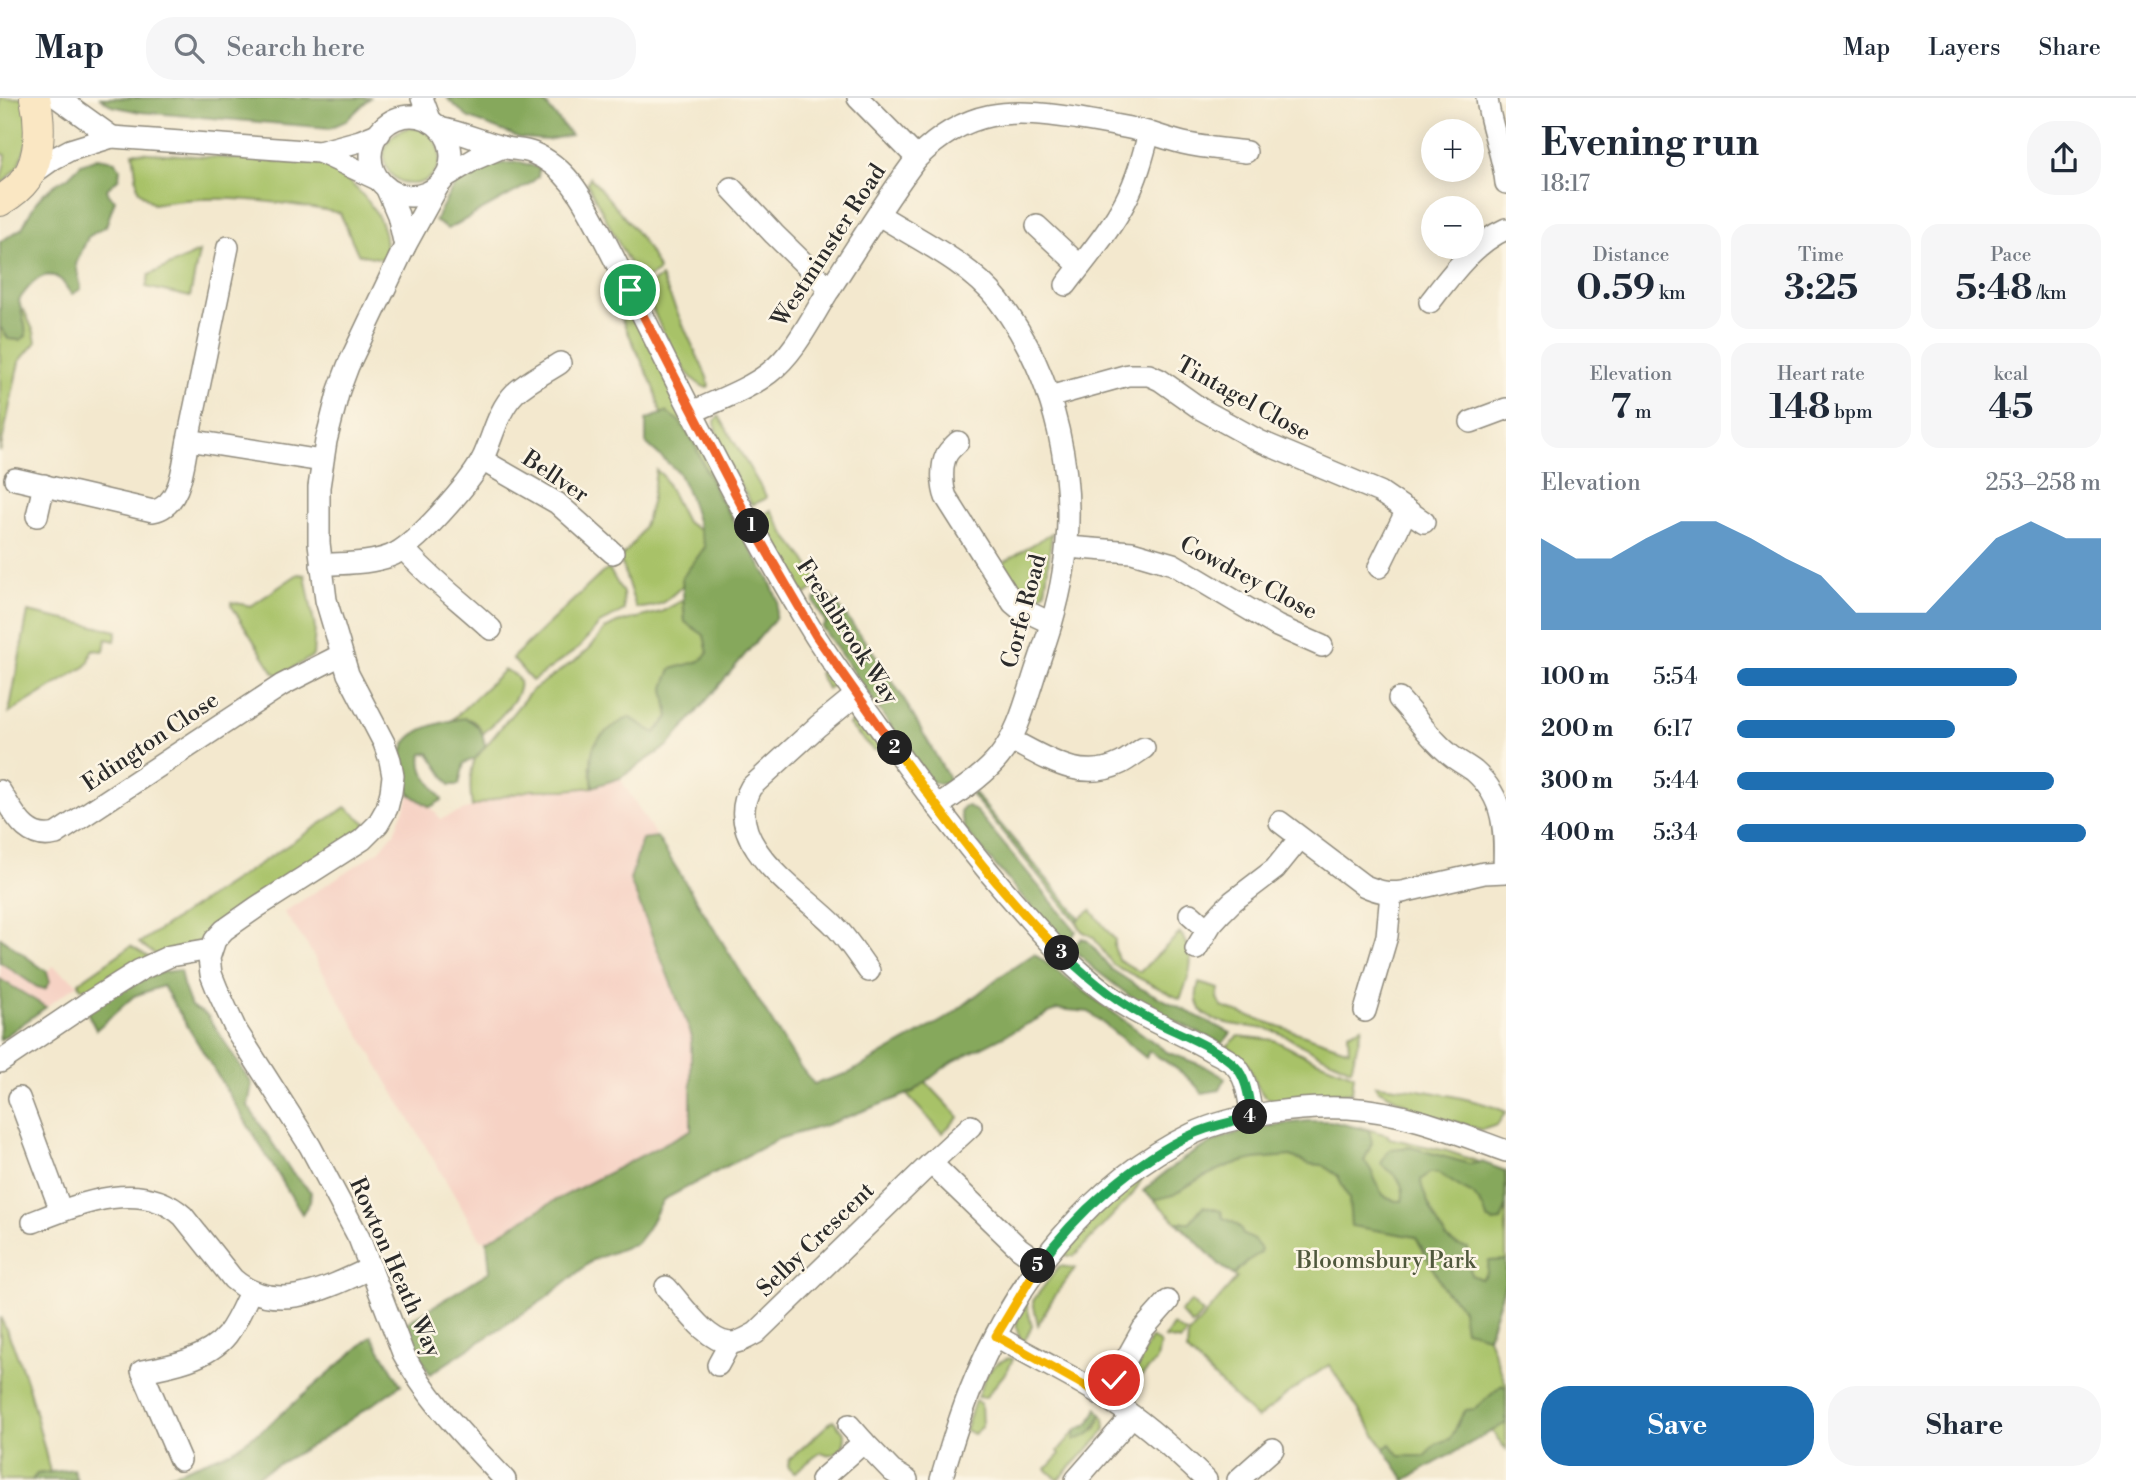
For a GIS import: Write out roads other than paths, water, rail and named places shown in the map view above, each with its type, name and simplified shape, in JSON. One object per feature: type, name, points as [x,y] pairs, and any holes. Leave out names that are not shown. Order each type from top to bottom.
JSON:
[{"type":"main road","points":[[0,216],[39,138],[35,98]]},
{"type":"street","points":[[58,98],[112,137]]},
{"type":"street","points":[[403,98],[372,150],[372,160],[398,215],[405,246]]},
{"type":"street","points":[[422,98],[435,125]]},
{"type":"street","points":[[858,98],[916,158]]},
{"type":"street","points":[[1487,98],[1502,155],[1506,183]]},
{"type":"street","name":"Westminster Road","points":[[693,412],[768,374],[784,360],[916,158],[933,142],[960,125],[989,116],[1007,105],[1033,113],[1121,126],[1181,143],[1246,152]]},
{"type":"street","points":[[0,1062],[140,970],[170,956],[211,949],[215,940],[234,922],[362,840],[383,817],[393,776],[390,760],[341,655],[326,600],[318,515],[322,461],[333,410],[348,366],[451,156],[446,136],[435,125],[422,117],[411,116],[360,141],[319,152],[112,137],[70,150],[53,159],[15,189]]},
{"type":"street","name":"Freshbrook Way","points":[[435,125],[503,147],[531,152],[544,158],[567,177],[599,229],[747,517],[782,579],[856,695],[937,807],[996,882],[1041,933],[1096,985],[1130,1009],[1194,1040],[1236,1066],[1243,1077],[1252,1117]]},
{"type":"street","points":[[1066,285],[1102,238],[1126,199],[1149,133]]},
{"type":"street","points":[[319,152],[403,195],[416,196],[427,192],[475,159],[503,147]]},
{"type":"street","points":[[731,188],[830,289]]},
{"type":"street","name":"Corfe Road","points":[[879,215],[967,271],[989,289],[1018,331],[1049,397],[1061,444],[1068,512],[1067,547],[1051,623],[1011,740],[998,759],[982,774],[937,807]]},
{"type":"street","points":[[1037,226],[1080,266]]},
{"type":"street","points":[[1430,302],[1452,272],[1495,234],[1506,229]]},
{"type":"street","points":[[15,479],[111,500],[143,510],[160,509],[169,503],[178,486],[234,272],[228,247]]},
{"type":"street","points":[[321,565],[389,557],[404,549],[463,489],[481,460],[504,408],[513,395],[560,363]]},
{"type":"street","name":"Tintagel Close","points":[[1049,397],[1128,375],[1149,375],[1201,409],[1259,441],[1380,492],[1424,522]]},
{"type":"street","points":[[188,440],[322,461]]},
{"type":"street","points":[[958,442],[946,454],[943,488],[946,497],[1013,603],[1051,623]]},
{"type":"street","name":"Bellver","points":[[481,460],[557,503],[607,540]]},
{"type":"street","points":[[37,516],[44,485]]},
{"type":"street","points":[[1379,567],[1406,510]]},
{"type":"street","name":"Cowdrey Close","points":[[1067,547],[1132,552],[1173,564],[1277,626],[1322,646]]},
{"type":"street","points":[[404,549],[441,597],[491,629]]},
{"type":"street","name":"Edington Close","points":[[0,791],[26,829],[41,835],[57,834],[282,685],[341,655]]},
{"type":"street","points":[[856,695],[751,787],[746,796],[743,820],[752,841],[775,873],[834,926],[869,971]]},
{"type":"street","points":[[1280,822],[1363,884],[1377,891],[1391,893],[1418,890],[1484,873],[1505,871],[1505,834],[1498,801],[1483,779],[1449,754],[1427,715],[1399,699]]},
{"type":"street","points":[[1011,740],[1060,765],[1086,772],[1120,764],[1131,750]]},
{"type":"street","points":[[1196,949],[1207,929],[1233,901],[1275,869],[1300,838]]},
{"type":"street","points":[[1365,1011],[1387,936],[1391,893]]},
{"type":"street","points":[[1190,914],[1207,929]]},
{"type":"street","name":"Rowton Heath Way","points":[[211,949],[211,974],[224,1006],[249,1053],[310,1146],[359,1238],[412,1370],[467,1439],[505,1480]]},
{"type":"street","points":[[1353,977],[1373,984]]},
{"type":"street","points":[[19,1098],[38,1124],[61,1211]]},
{"type":"street","points":[[941,1480],[969,1393],[996,1336],[1040,1263],[1096,1202],[1147,1161],[1194,1133],[1252,1117],[1308,1109],[1349,1108],[1411,1118],[1505,1147]]},
{"type":"street","name":"Selby Crescent","points":[[730,1343],[756,1333],[971,1126]]},
{"type":"street","points":[[931,1163],[1019,1248],[1040,1263]]},
{"type":"street","points":[[33,1222],[61,1211],[116,1197],[141,1196],[159,1200],[183,1216],[233,1279],[250,1292],[277,1297],[298,1296],[344,1281],[371,1268]]},
{"type":"street","points":[[666,1287],[701,1328],[714,1338],[730,1343],[718,1365]]},
{"type":"street","points":[[180,1460],[133,1374],[180,1362],[212,1349],[225,1338],[235,1323],[250,1292]]},
{"type":"street","points":[[1105,1397],[1143,1329],[1168,1301]]},
{"type":"street","points":[[996,1336],[1105,1397],[1176,1452],[1206,1480]]},
{"type":"street","points":[[1076,1480],[1132,1416]]},
{"type":"street","points":[[849,1425],[892,1471],[907,1480]]},
{"type":"street","points":[[821,1480],[864,1442]]},
{"type":"street","points":[[1238,1480],[1273,1449]]},
{"type":"park label","name":"Bloomsbury Park","points":[[1386,1260]]}]
